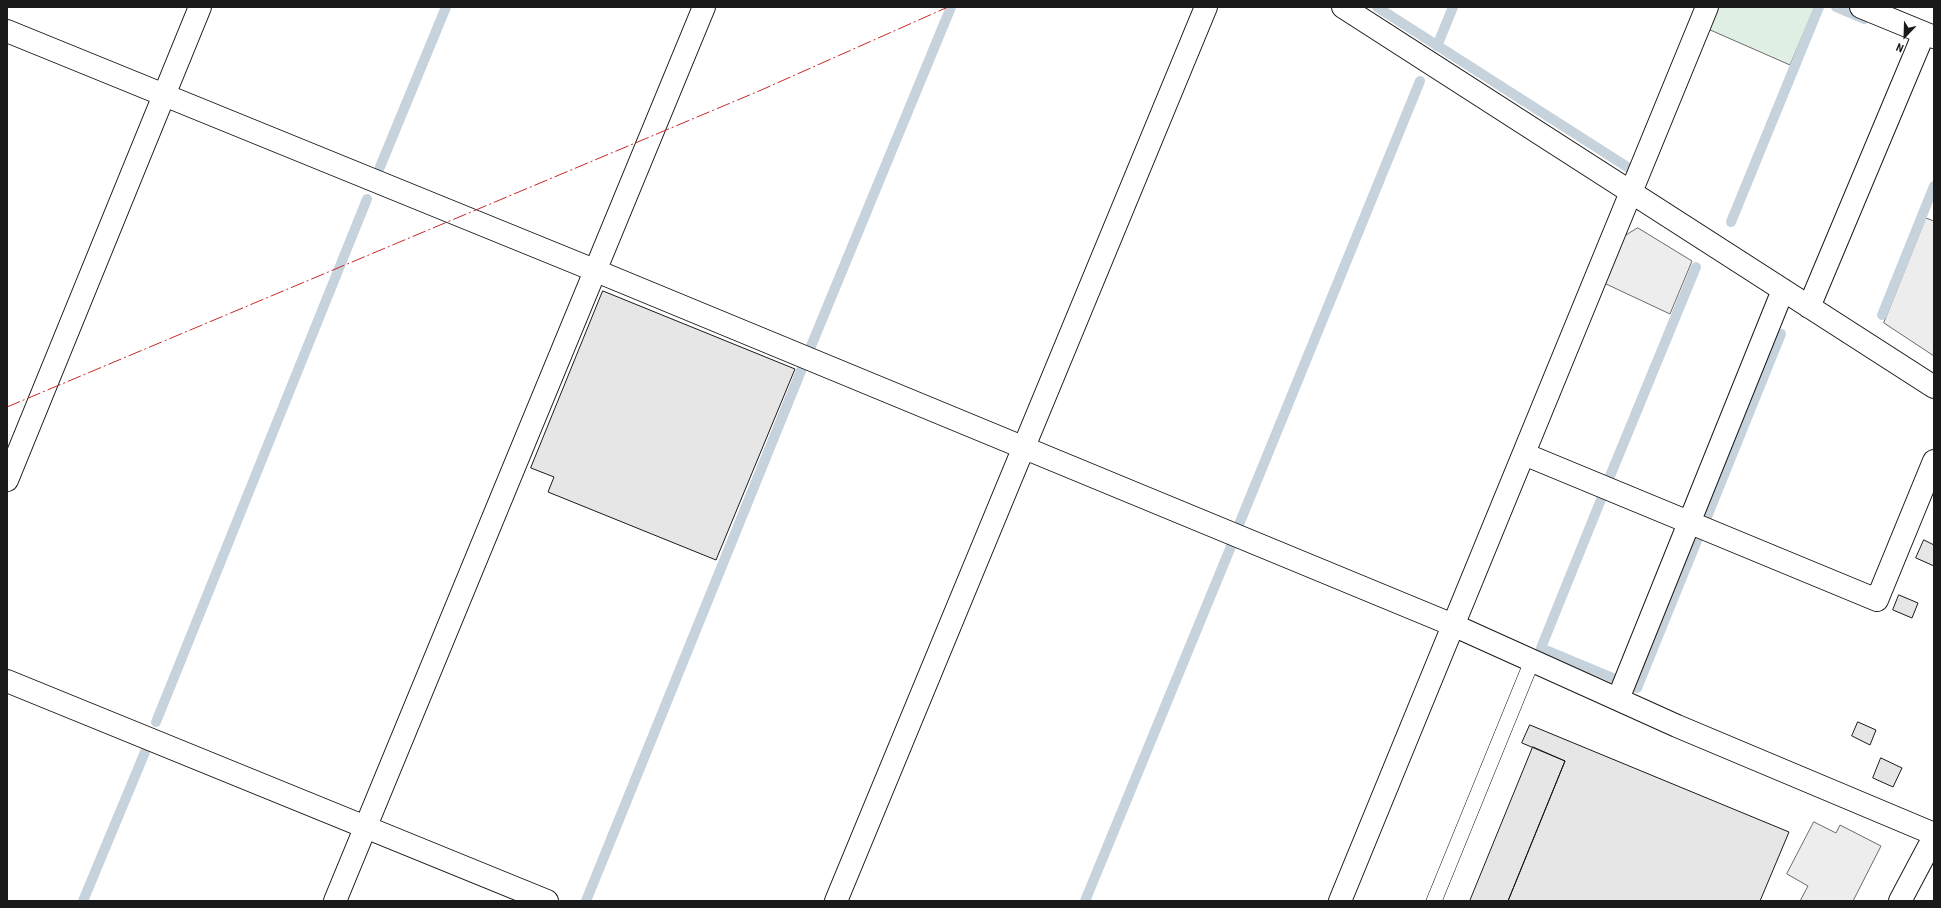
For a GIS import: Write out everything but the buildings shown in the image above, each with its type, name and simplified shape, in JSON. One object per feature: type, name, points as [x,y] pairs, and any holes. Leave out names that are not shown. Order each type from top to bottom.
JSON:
[{"type":"street","points":[[7,480],[200,7]]},
{"type":"street","points":[[335,901],[594,270],[704,7]]},
{"type":"street","points":[[836,901],[1206,7]]},
{"type":"street","points":[[1343,7],[1934,387]]},
{"type":"street","points":[[1340,901],[1452,625],[1524,454],[1707,7]]},
{"type":"street","points":[[1809,307],[1929,35],[1861,7]]},
{"type":"street","points":[[7,31],[594,270],[1452,625],[1678,726],[1934,835],[1900,901]]},
{"type":"street","points":[[1618,699],[1783,290]]},
{"type":"street","points":[[1524,454],[1877,600],[1934,461]]},
{"type":"street","points":[[7,680],[547,901]]},
{"type":"lane","points":[[1434,901],[1532,661]]},
{"type":"green space","points":[[1717,7],[1815,7],[1790,65],[1708,29]]},
{"type":"shaded area","points":[[1926,218],[1934,221],[1934,356],[1884,323]]},
{"type":"shaded area","points":[[1638,228],[1692,261],[1670,314],[1604,283],[1623,237]]},
{"type":"shaded area","points":[[1814,822],[1836,833],[1840,825],[1881,846],[1853,901],[1800,901],[1808,886],[1787,874]]},
{"type":"waterway","points":[[380,167],[446,7]]},
{"type":"waterway","points":[[809,351],[951,7]]},
{"type":"waterway","points":[[1377,7],[1632,170]]},
{"type":"waterway","points":[[1437,46],[1453,7]]},
{"type":"waterway","points":[[1731,222],[1819,7]]},
{"type":"waterway","points":[[1836,7],[1864,19]]},
{"type":"waterway","points":[[1238,527],[1420,81]]},
{"type":"waterway","points":[[1882,315],[1934,186]]},
{"type":"waterway","points":[[156,722],[367,199]]},
{"type":"waterway","points":[[1608,481],[1696,267]]},
{"type":"waterway","points":[[1705,522],[1781,334]]},
{"type":"waterway","points":[[586,901],[803,366]]},
{"type":"waterway","points":[[1602,497],[1541,648],[1613,678]]},
{"type":"waterway","points":[[1637,688],[1700,533]]},
{"type":"waterway","points":[[1085,901],[1232,544]]},
{"type":"waterway","points":[[83,901],[145,752]]},
{"type":"power","points":[[7,407],[759,91],[948,7]]}]
